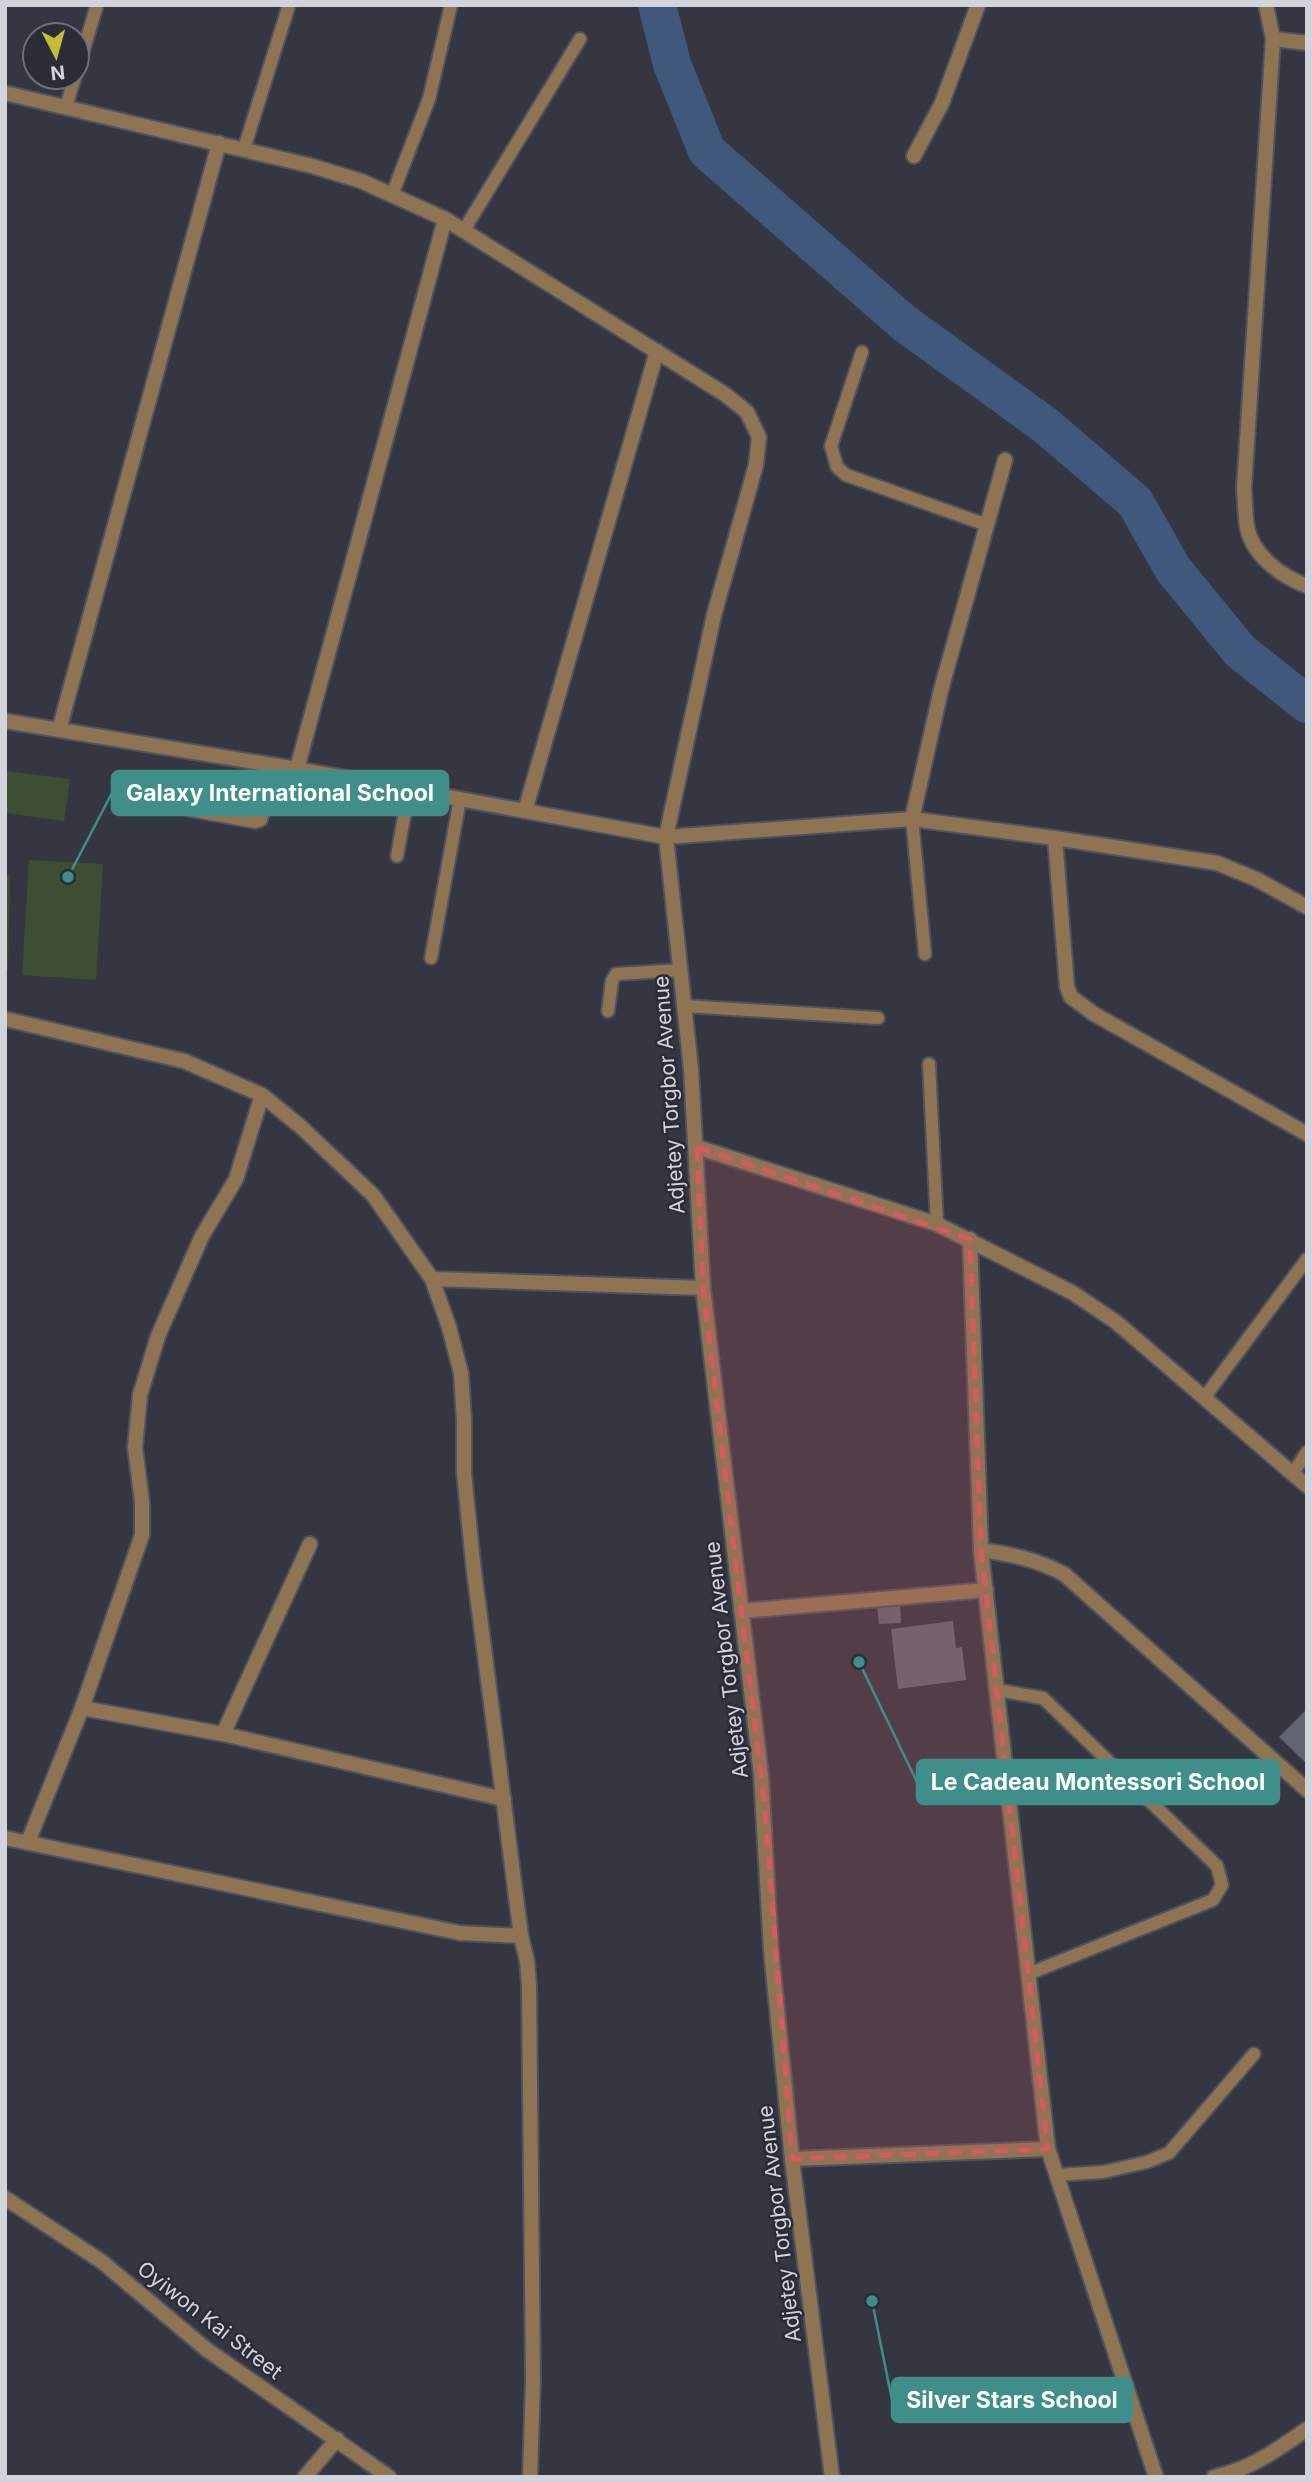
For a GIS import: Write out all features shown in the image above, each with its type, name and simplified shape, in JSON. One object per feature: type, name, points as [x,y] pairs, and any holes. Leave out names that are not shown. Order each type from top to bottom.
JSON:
[{"type":"street","points":[[914,156],[947,92],[978,5]]},
{"type":"street","points":[[1266,5],[1273,39],[1244,488],[1247,529],[1262,557],[1292,580],[1307,586]]},
{"type":"street","points":[[1273,39],[1307,43]]},
{"type":"street","name":"Adjetey Torgbor Avenue","points":[[5,93],[244,149],[361,181],[464,230],[726,394],[747,412],[759,436],[756,465],[714,615],[666,837],[685,1006],[703,1287],[765,1811],[771,1950],[792,2159],[832,2477]]},
{"type":"street","points":[[59,730],[219,143]]},
{"type":"street","points":[[298,769],[444,219]]},
{"type":"street","points":[[525,811],[657,351]]},
{"type":"street","points":[[912,819],[941,690],[1005,460]]},
{"type":"street","points":[[5,721],[298,769],[666,837],[912,819],[1055,838],[1217,863],[1256,879],[1307,907]]},
{"type":"street","points":[[1055,838],[1067,988],[1071,998],[1094,1014],[1307,1134]]},
{"type":"street","points":[[5,1019],[184,1061],[262,1095],[301,1127],[373,1195],[432,1279],[461,1373],[464,1473],[473,1563],[529,1985],[533,2367],[530,2477]]},
{"type":"street","points":[[28,1842],[82,1708],[142,1535],[142,1502],[135,1447],[140,1395],[158,1336],[202,1236],[236,1179],[262,1095]]},
{"type":"street","points":[[696,1147],[937,1224],[1073,1293],[1105,1315],[1307,1486]]},
{"type":"street","points":[[970,1239],[981,1550],[1048,2149],[1156,2477]]},
{"type":"street","points":[[432,1279],[703,1287]]},
{"type":"street","points":[[223,1734],[310,1544]]},
{"type":"street","points":[[981,1550],[1019,1555],[1064,1574],[1307,1790]]},
{"type":"street","points":[[741,1611],[986,1590]]},
{"type":"street","points":[[82,1708],[223,1734],[504,1800]]},
{"type":"street","points":[[5,1838],[460,1933],[522,1936]]},
{"type":"street","points":[[792,2159],[1048,2149]]},
{"type":"street","name":"Oyiwon Kai Street","points":[[5,2198],[101,2261],[206,2349],[389,2477]]},
{"type":"street","points":[[1214,2477],[1234,2473],[1260,2461],[1307,2429]]},
{"type":"street","points":[[305,2477],[337,2439]]},
{"type":"lane","points":[[91,25],[97,5]]},
{"type":"lane","points":[[244,149],[289,5]]},
{"type":"lane","points":[[391,195],[429,99],[451,5]]},
{"type":"lane","points":[[464,230],[580,39]]},
{"type":"lane","points":[[66,107],[71,91]]},
{"type":"lane","points":[[862,352],[831,446],[837,467],[846,475],[987,525]]},
{"type":"lane","points":[[190,810],[256,822],[261,820],[266,801],[274,797],[292,798],[298,769]]},
{"type":"lane","points":[[397,856],[409,790]]},
{"type":"lane","points":[[430,958],[460,799]]},
{"type":"lane","points":[[912,819],[925,954]]},
{"type":"lane","points":[[608,1011],[612,981],[616,974],[681,970]]},
{"type":"lane","points":[[685,1006],[878,1018]]},
{"type":"lane","points":[[929,1064],[937,1224]]},
{"type":"lane","points":[[1204,1398],[1307,1259]]},
{"type":"lane","points":[[1293,1473],[1307,1452]]},
{"type":"lane","points":[[997,1690],[1042,1698],[1217,1866],[1222,1885],[1213,1900],[1028,1974]]},
{"type":"lane","points":[[1057,2175],[1103,2172],[1147,2162],[1169,2153],[1254,2054]]},
{"type":"highlighted area","points":[[697,1147],[970,1239],[981,1550],[1048,2149],[792,2159],[765,1811],[703,1288]]},
{"type":"green space","points":[[5,771],[70,779],[64,821],[5,813]]},
{"type":"green space","points":[[29,860],[103,864],[96,980],[22,975]]},
{"type":"green space","points":[[5,875],[10,875],[8,970],[5,970]]},
{"type":"building","points":[[900,1603],[901,1623],[879,1624],[877,1605]]},
{"type":"building","points":[[953,1621],[956,1648],[962,1647],[966,1680],[898,1689],[891,1629]]},
{"type":"building","points":[[1307,1709],[1307,1764],[1279,1737]]},
{"type":"waterway","points":[[657,5],[672,64],[707,151],[904,323],[1045,425],[1135,502],[1173,569],[1240,651],[1307,704]]},
{"type":"place","name":"Galaxy International School","points":[[68,877]]},
{"type":"place","name":"Le Cadeau Montessori School","points":[[859,1662]]},
{"type":"place","name":"Silver Stars School","points":[[872,2301]]}]
